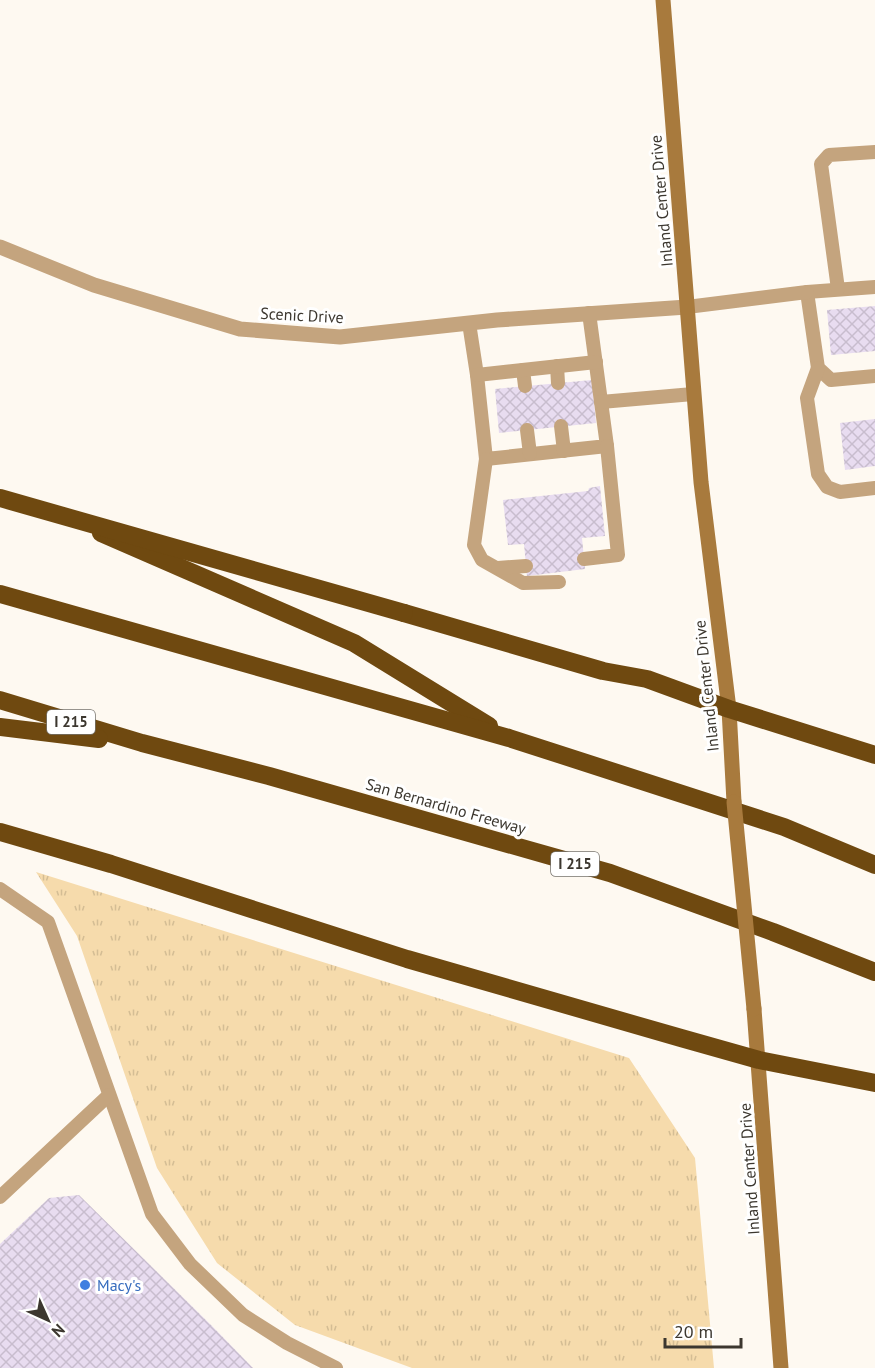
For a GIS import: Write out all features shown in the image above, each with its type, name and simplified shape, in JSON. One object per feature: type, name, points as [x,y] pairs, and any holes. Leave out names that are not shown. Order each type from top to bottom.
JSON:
[{"type":"highway","points":[[0,489],[354,643],[509,738]]},
{"type":"highway","points":[[0,498],[603,671],[647,679],[875,755]]},
{"type":"highway","points":[[0,594],[509,738],[784,827],[875,865]]},
{"type":"highway","name":"San Bernardino Freeway","points":[[0,700],[142,743],[269,776],[610,873],[875,972]]},
{"type":"highway","points":[[0,727],[142,743]]},
{"type":"highway","points":[[0,832],[111,864],[407,959],[759,1060],[875,1083]]},
{"type":"main road","name":"Inland Center Drive","points":[[664,2],[693,394],[701,482],[729,708],[730,747],[759,1060],[781,1368]]},
{"type":"street","name":"Scenic Drive","points":[[0,247],[94,285],[240,329],[340,337],[469,323],[687,308]]},
{"type":"lane","points":[[838,289],[821,164],[829,155],[875,152]]},
{"type":"lane","points":[[687,308],[807,292],[875,287]]},
{"type":"lane","points":[[807,292],[818,368],[807,398],[818,474],[827,487],[840,492],[875,488]]},
{"type":"lane","points":[[584,559],[618,555],[590,313]]},
{"type":"lane","points":[[469,323],[486,459],[474,545],[482,560],[523,583],[559,582]]},
{"type":"lane","points":[[477,375],[596,362]]},
{"type":"lane","points":[[557,366],[558,383]]},
{"type":"lane","points":[[818,368],[831,380],[875,376]]},
{"type":"lane","points":[[523,370],[525,386]]},
{"type":"lane","points":[[602,402],[693,394]]},
{"type":"lane","points":[[561,426],[564,451]]},
{"type":"lane","points":[[527,430],[530,454]]},
{"type":"lane","points":[[486,459],[607,446]]},
{"type":"lane","points":[[498,568],[526,566]]},
{"type":"lane","points":[[0,889],[48,922],[152,1214],[190,1264],[243,1315],[287,1343],[336,1368]]},
{"type":"lane","points":[[0,1197],[110,1095]]},
{"type":"green space","points":[[36,872],[629,1058],[695,1158],[714,1368],[412,1368],[295,1325],[217,1263],[157,1168],[77,936]]},
{"type":"building","points":[[875,306],[875,351],[831,355],[827,310]]},
{"type":"building","points":[[592,380],[596,423],[499,433],[495,389]]},
{"type":"building","points":[[875,419],[875,466],[845,470],[840,423]]},
{"type":"building","points":[[600,486],[605,536],[582,538],[585,569],[527,576],[524,544],[508,545],[503,500],[588,491],[589,488]]},
{"type":"building","name":"Macy's","points":[[79,1195],[253,1368],[0,1368],[0,1244],[49,1198]]},
{"type":"place","name":"Macy's","points":[[85,1285]]}]
